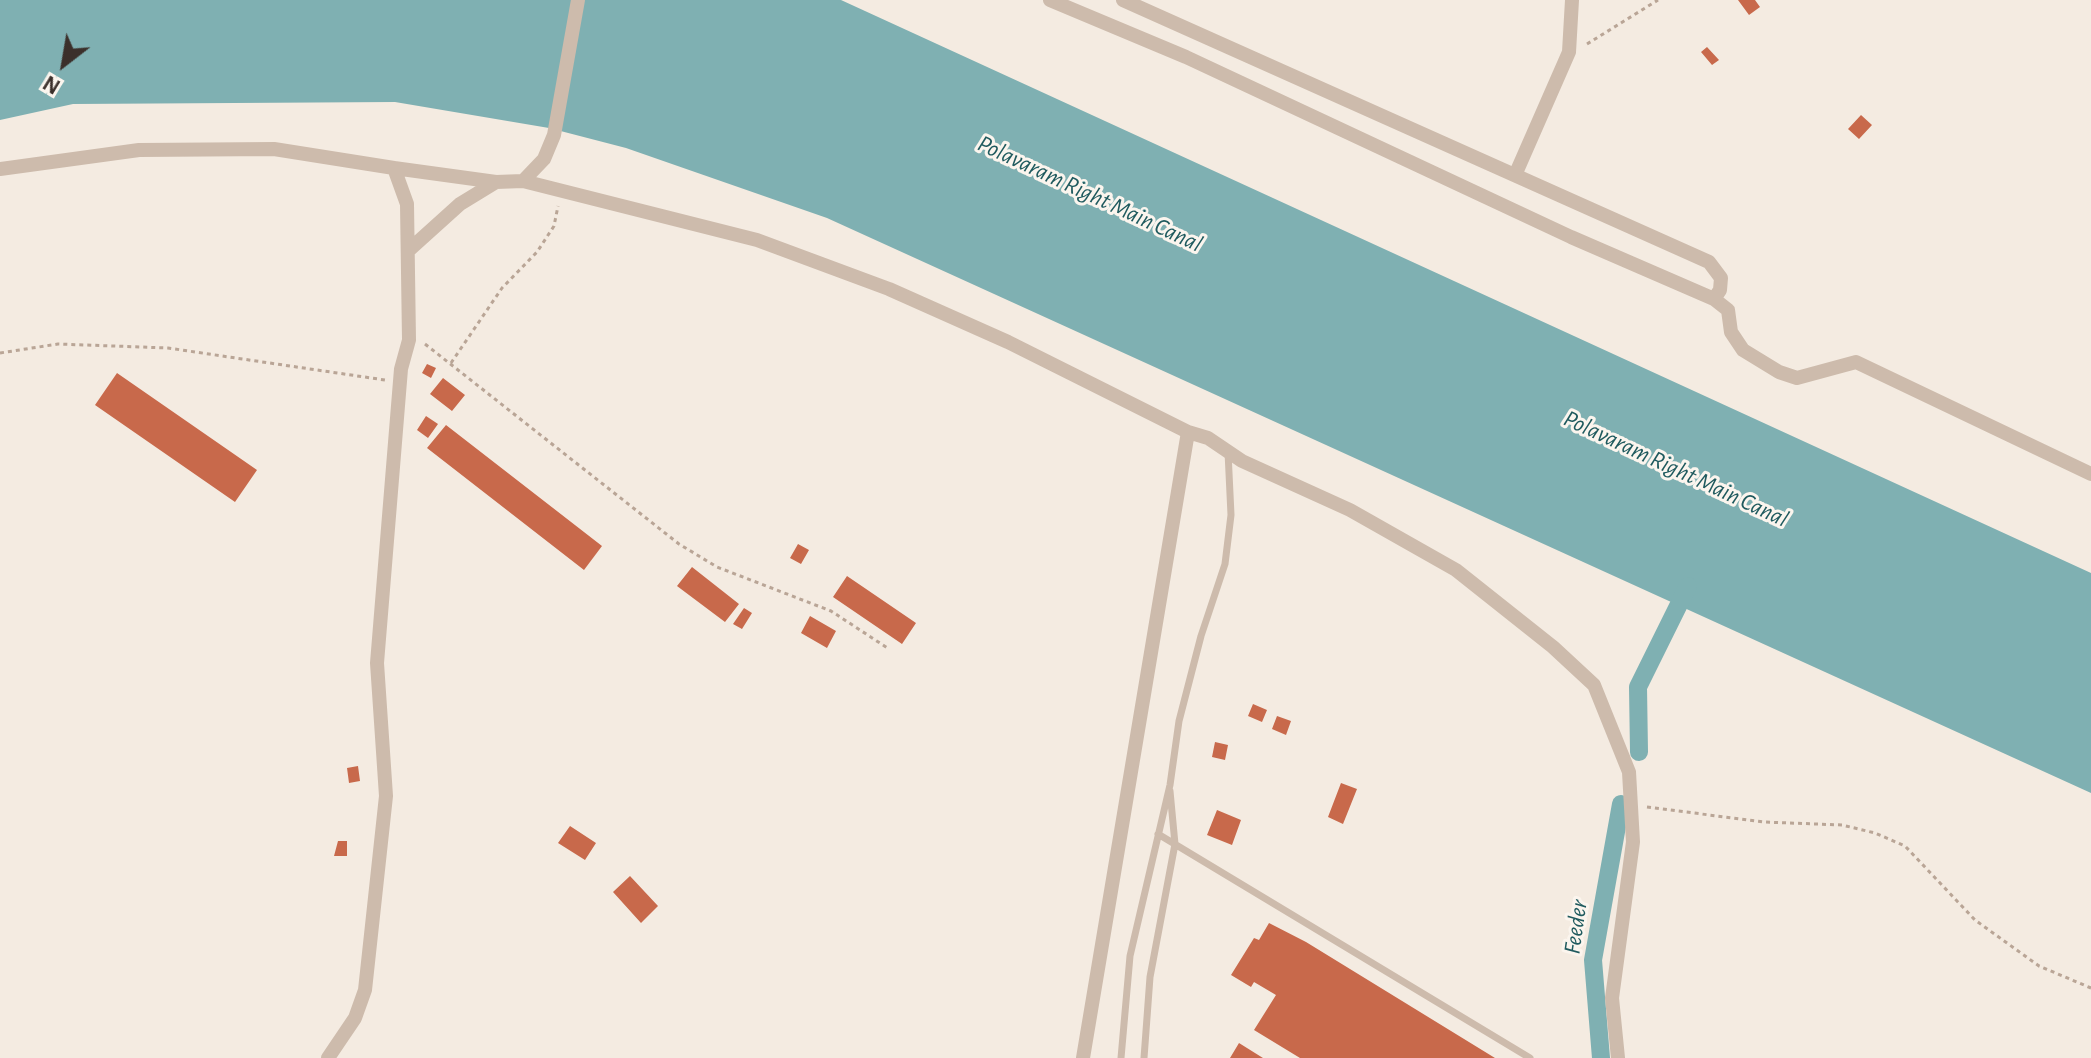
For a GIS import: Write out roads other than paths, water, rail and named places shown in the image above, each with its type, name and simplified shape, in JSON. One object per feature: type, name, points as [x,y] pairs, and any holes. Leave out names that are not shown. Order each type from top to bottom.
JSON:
[{"type":"street","points":[[523,181],[544,159],[554,135],[578,0]]},
{"type":"street","points":[[1050,0],[1186,57],[1571,237],[1714,299],[1728,310],[1731,332],[1743,350],[1779,372],[1797,378],[1856,362],[2091,474]]},
{"type":"street","points":[[1123,0],[1516,173],[1709,262],[1721,278],[1720,290],[1714,299]]},
{"type":"street","points":[[1516,173],[1569,52],[1572,0]]},
{"type":"street","points":[[0,169],[139,150],[259,149],[496,182],[523,181],[757,240],[889,289],[1008,342],[1228,450],[1242,461],[1350,510],[1456,570],[1553,647],[1594,685],[1629,772],[1633,806],[1633,842],[1612,998],[1618,1058]]},
{"type":"street","points":[[328,1058],[355,1018],[365,990],[386,796],[377,663],[401,382],[409,340],[407,204],[394,168]]},
{"type":"street","points":[[409,250],[460,204],[496,182]]},
{"type":"street","points":[[1083,1058],[1188,432]]},
{"type":"lane","points":[[1121,1058],[1130,956],[1170,785],[1179,721],[1201,636],[1225,564],[1231,515],[1228,450]]},
{"type":"lane","points":[[1144,1058],[1150,977],[1175,844],[1170,785]]},
{"type":"lane","points":[[1158,834],[1530,1058]]},
{"type":"water","name":"Polavaram Right Main Canal","points":[[0,0],[841,0],[2091,573],[2091,793],[827,218],[626,148],[549,128],[395,102],[73,104],[0,120]]},
{"type":"waterway","name":"Feeder","points":[[1639,752],[1638,687],[1688,586]]},
{"type":"waterway","name":"Feeder","points":[[1601,1058],[1593,960],[1621,804]]}]
